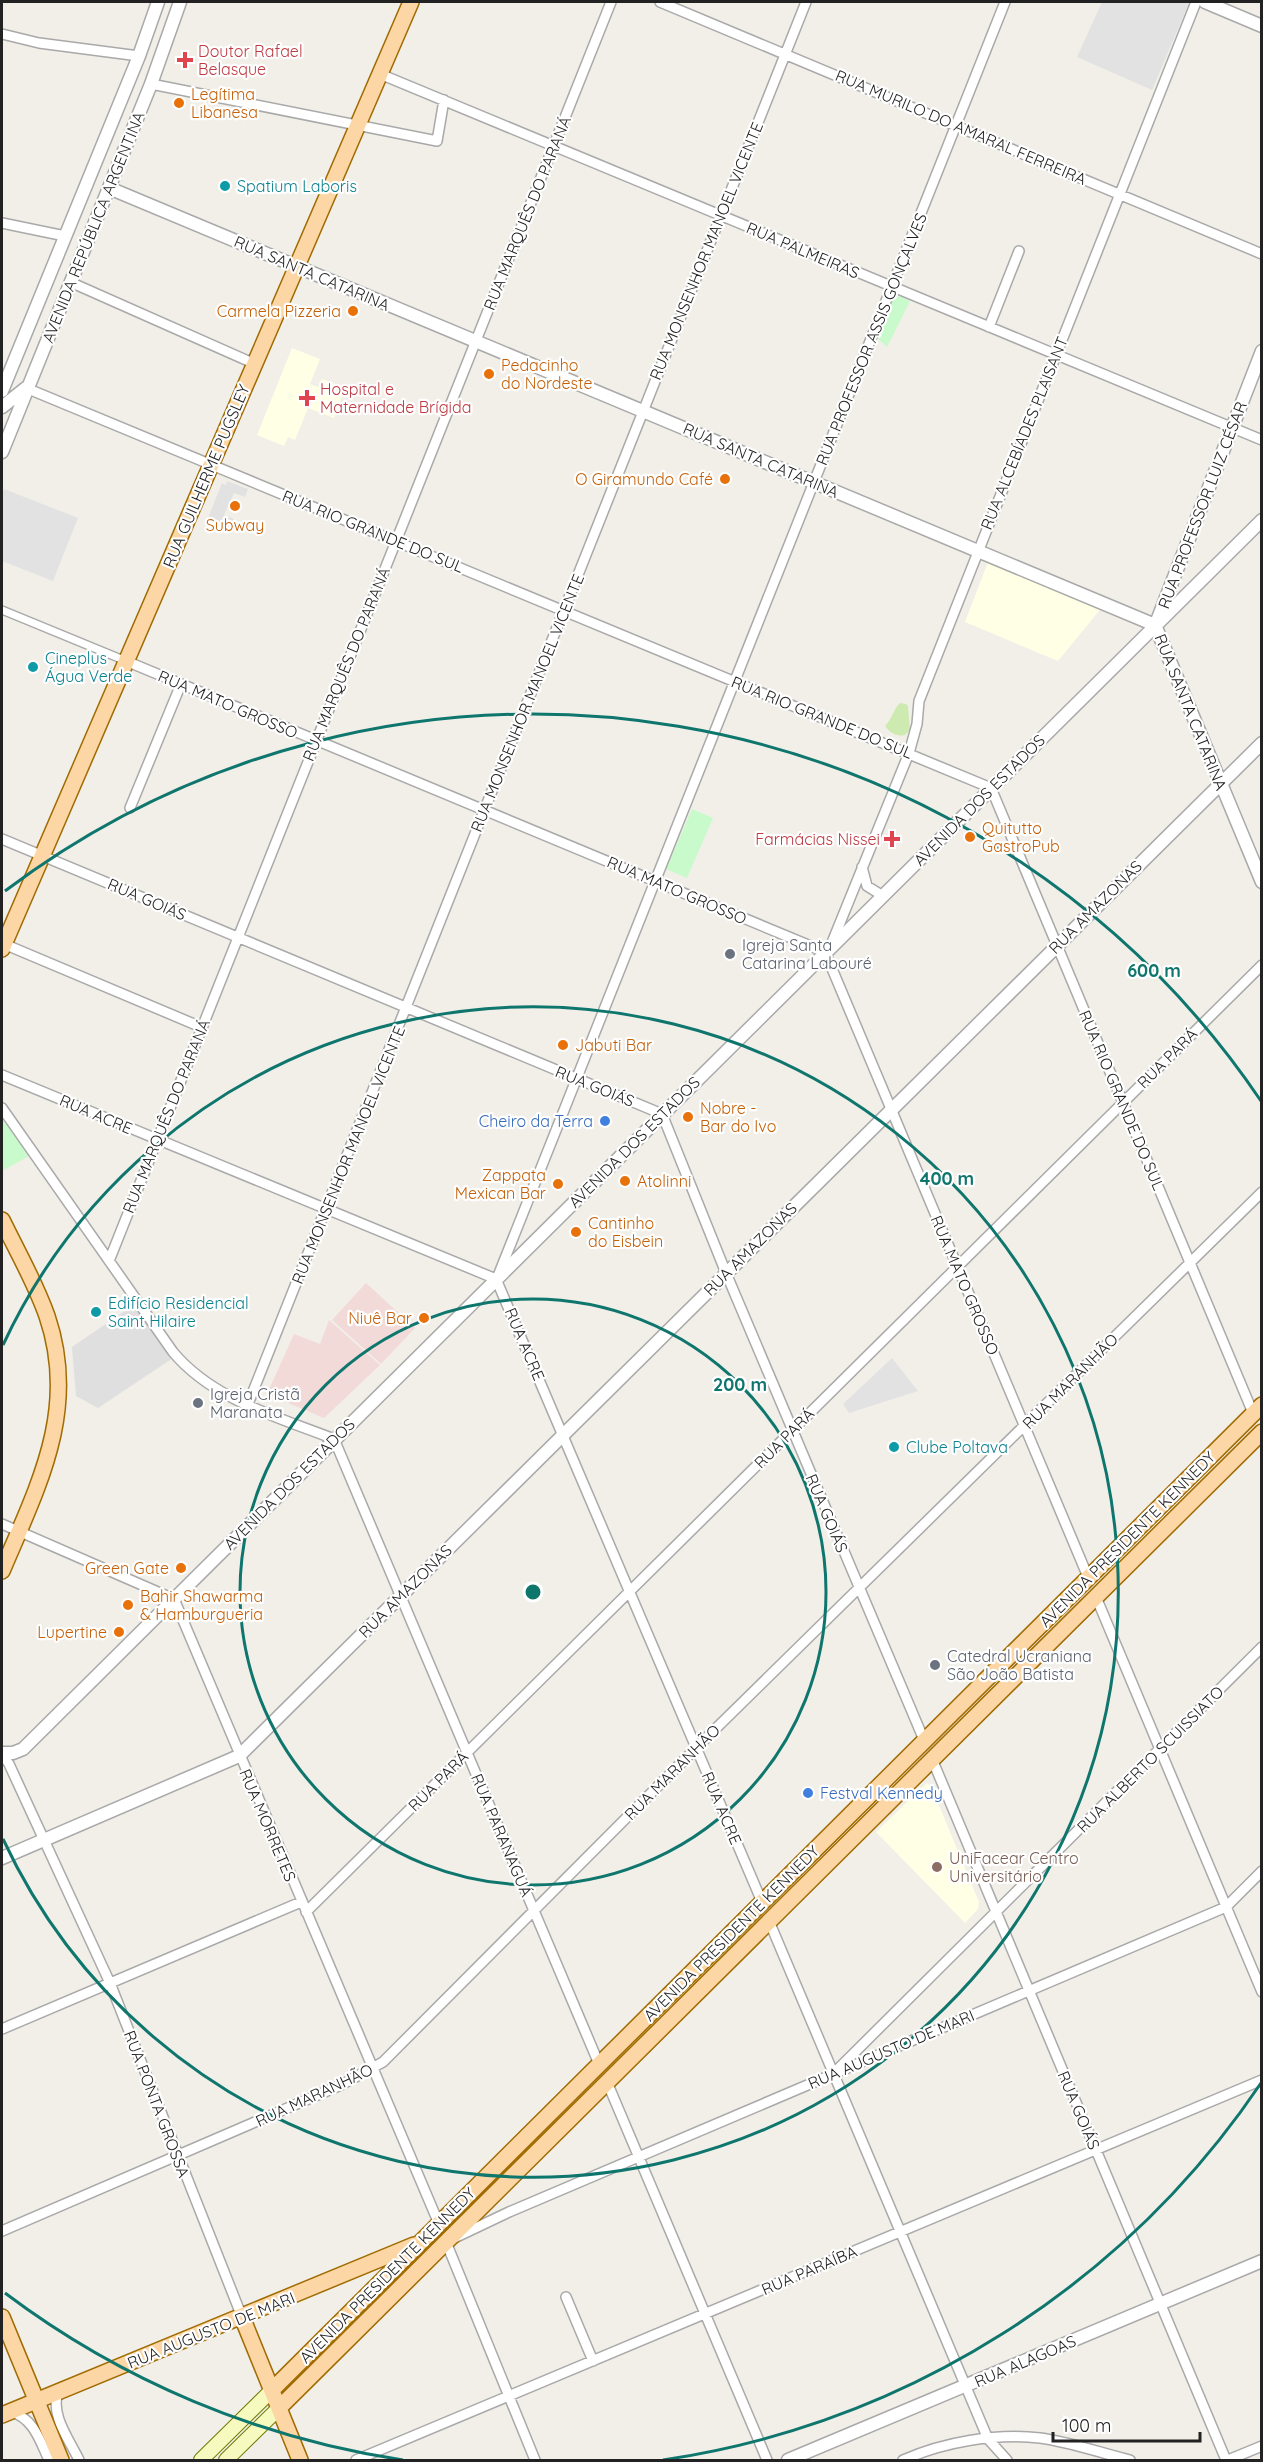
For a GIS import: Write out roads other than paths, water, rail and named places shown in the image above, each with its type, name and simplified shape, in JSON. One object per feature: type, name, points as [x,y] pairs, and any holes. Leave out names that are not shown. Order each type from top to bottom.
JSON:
[{"type":"main road","name":"RUA GUILHERME PUGSLEY","points":[[3,946],[411,2]]},
{"type":"main road","points":[[2,1220],[47,1317],[59,1384],[58,1415],[51,1448],[2,1571]]},
{"type":"main road","name":"AVENIDA PRESIDENTE KENNEDY","points":[[201,2460],[1257,1409]]},
{"type":"main road","name":"AVENIDA PRESIDENTE KENNEDY","points":[[226,2460],[1261,1433]]},
{"type":"main road","points":[[1005,1660],[1013,1671],[1013,1678]]},
{"type":"main road","points":[[717,1947],[730,1960]]},
{"type":"main road","name":"RUA AUGUSTO DE MARI","points":[[6,2413],[419,2243]]},
{"type":"main road","points":[[381,2259],[405,2283]]},
{"type":"main road","points":[[2,2317],[61,2460]]},
{"type":"main road","name":"RUA PONTA GROSSA","points":[[242,2317],[300,2460]]},
{"type":"street","name":"AVENIDA REPÚBLICA ARGENTINA","points":[[2,391],[139,56],[158,2]]},
{"type":"street","name":"AVENIDA REPÚBLICA ARGENTINA","points":[[2,452],[151,84],[180,2]]},
{"type":"street","name":"RUA MARQUÊS DO PARANÁ","points":[[109,1261],[611,2]]},
{"type":"street","name":"RUA MURILO DO AMARAL FERREIRA","points":[[660,2],[1262,254]]},
{"type":"street","name":"RUA MONSENHOR MANOEL VICENTE","points":[[248,1404],[806,2]]},
{"type":"street","name":"RUA PROFESSOR ASSIS GONÇALVES","points":[[496,1279],[1005,2]]},
{"type":"street","name":"RUA ALCEBÍADES PLAISANT","points":[[828,950],[909,753],[917,724],[919,701],[1196,2]]},
{"type":"street","points":[[1205,2],[1262,26]]},
{"type":"street","points":[[2,34],[39,43],[139,56]]},
{"type":"street","name":"RUA PALMEIRAS","points":[[380,74],[1262,440]]},
{"type":"street","points":[[151,84],[437,141],[444,100]]},
{"type":"street","name":"RUA SANTA CATARINA","points":[[109,188],[1155,625],[1262,882]]},
{"type":"street","points":[[2,223],[65,236]]},
{"type":"street","points":[[989,327],[1019,251]]},
{"type":"street","points":[[70,282],[255,364]]},
{"type":"street","name":"RUA PROFESSOR LUIZ CÉSAR","points":[[1155,625],[1262,351]]},
{"type":"street","points":[[2,407],[27,388]]},
{"type":"street","name":"RUA RIO GRANDE DO SUL","points":[[27,388],[992,788],[1190,1263],[1257,1409]]},
{"type":"street","name":"AVENIDA DOS ESTADOS","points":[[2,1753],[13,1753],[22,1749],[1262,520]]},
{"type":"street","name":"RUA MATO GROSSO","points":[[2,610],[655,881],[828,950],[891,1109],[1088,1577]]},
{"type":"street","points":[[130,808],[181,684]]},
{"type":"street","name":"RUA AMAZONAS","points":[[239,1756],[1262,743]]},
{"type":"street","name":"RUA GOIÁS","points":[[2,838],[662,1114],[726,1273],[924,1740]]},
{"type":"street","points":[[862,867],[867,885],[883,896]]},
{"type":"street","points":[[3,946],[201,1027]]},
{"type":"street","name":"RUA PARÁ","points":[[306,1912],[1262,965]]},
{"type":"street","name":"RUA ACRE","points":[[2,1075],[496,1279],[631,1590],[762,1902]]},
{"type":"street","points":[[2,1108],[182,1363],[202,1381],[248,1404],[334,1439]]},
{"type":"street","name":"RUA MARANHÃO","points":[[2,2231],[347,2083],[372,2070],[400,2047],[696,1748],[1262,1192]]},
{"type":"street","name":"RUA PARANAGUÁ","points":[[334,1439],[599,2064]]},
{"type":"street","points":[[2,1524],[174,1599]]},
{"type":"street","points":[[1096,1597],[1262,1992]]},
{"type":"street","name":"RUA MORRETES","points":[[174,1599],[439,2224]]},
{"type":"street","name":"RUA ALBERTO SCUISSIATO","points":[[834,2074],[1262,1647]]},
{"type":"street","name":"RUA PONTA GROSSA","points":[[2,1753],[110,1983],[242,2317]]},
{"type":"street","points":[[2,1858],[239,1756]]},
{"type":"street","name":"RUA GOIÁS","points":[[932,1760],[1227,2460]]},
{"type":"street","name":"RUA AUGUSTO DE MARI","points":[[446,2242],[509,2212],[1226,1906],[1262,1871]]},
{"type":"street","points":[[2,2029],[302,1902]]},
{"type":"street","points":[[769,1921],[988,2439],[1007,2460]]},
{"type":"street","name":"RUA PARAÍBA","points":[[356,2460],[1262,2080]]},
{"type":"street","points":[[607,2082],[767,2460]]},
{"type":"street","points":[[491,2197],[496,2205],[509,2212]]},
{"type":"street","points":[[446,2242],[535,2460]]},
{"type":"street","name":"RUA ALAGOAS","points":[[788,2460],[1262,2261]]},
{"type":"street","points":[[566,2297],[593,2361]]},
{"type":"street","points":[[58,2392],[54,2404],[57,2416],[79,2460]]},
{"type":"street","points":[[6,2413],[27,2418],[36,2431],[49,2460]]},
{"type":"street","points":[[903,2460],[946,2446],[988,2439],[1038,2438],[1130,2460]]},
{"type":"street","points":[[1227,2460],[1262,2446]]},
{"type":"place","name":"Doutor Rafael Belasque","points":[[185,60]]},
{"type":"place","name":"Legítima Libanesa","points":[[179,103]]},
{"type":"place","name":"Spatium Laboris","points":[[225,186]]},
{"type":"place","name":"Carmela Pizzeria","points":[[353,311]]},
{"type":"place","name":"Pedacinho do Nordeste","points":[[489,374]]},
{"type":"place","name":"Hospital e Maternidade Brígida","points":[[307,398]]},
{"type":"place","name":"O Giramundo Café","points":[[725,479]]},
{"type":"place","name":"Subway","points":[[235,506]]},
{"type":"place","name":"Cineplus Água Verde","points":[[33,667]]},
{"type":"place","name":"Quitutto GastroPub","points":[[970,837]]},
{"type":"place","name":"Farmácias Nissei","points":[[892,839]]},
{"type":"place","name":"Igreja Santa Catarina Labouré","points":[[730,954]]},
{"type":"place","name":"Jabuti Bar","points":[[563,1045]]},
{"type":"place","name":"Nobre - Bar do Ivo","points":[[688,1117]]},
{"type":"place","name":"Cheiro da Terra","points":[[605,1121]]},
{"type":"place","name":"Atolinni","points":[[625,1181]]},
{"type":"place","name":"Zappata Mexican Bar","points":[[558,1184]]},
{"type":"place","name":"Cantinho do Eisbein","points":[[576,1232]]},
{"type":"place","name":"Edifício Residencial Saint Hilaire","points":[[96,1312]]},
{"type":"place","name":"Niuê Bar","points":[[424,1318]]},
{"type":"place","name":"Igreja Cristã Maranata","points":[[198,1403]]},
{"type":"place","name":"Clube Poltava","points":[[894,1447]]},
{"type":"place","name":"Green Gate","points":[[181,1568]]},
{"type":"place","name":"Bahir Shawarma & Hamburgueria","points":[[128,1605]]},
{"type":"place","name":"Lupertine","points":[[119,1632]]},
{"type":"place","name":"Catedral Ucraniana São João Batista","points":[[935,1665]]},
{"type":"place","name":"Festval Kennedy","points":[[808,1793]]},
{"type":"place","name":"UniFacear Centro Universitário","points":[[937,1867]]}]
